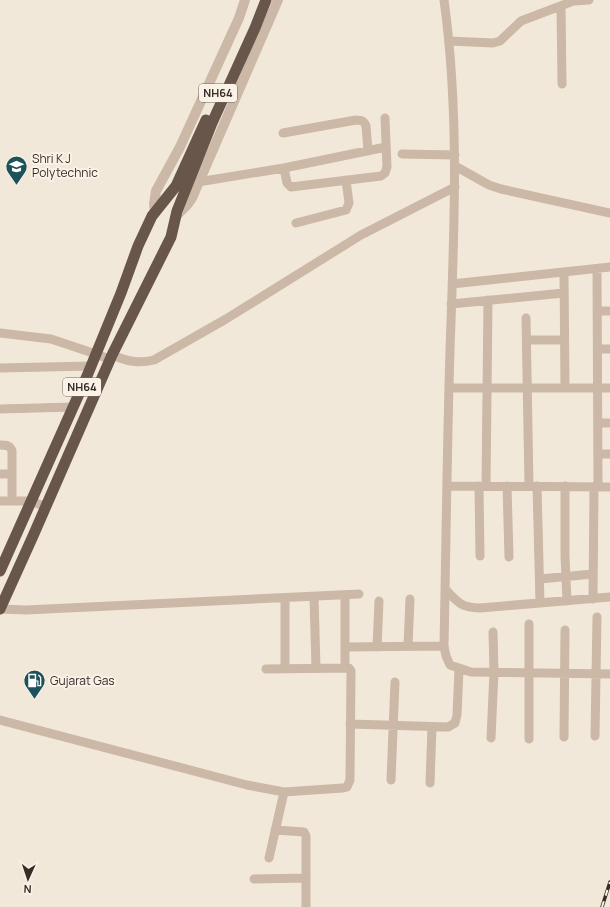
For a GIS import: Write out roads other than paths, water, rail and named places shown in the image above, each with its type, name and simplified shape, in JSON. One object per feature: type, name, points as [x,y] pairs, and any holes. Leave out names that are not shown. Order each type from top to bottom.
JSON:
[{"type":"highway","name":"NH64","points":[[0,609],[111,357],[171,236],[181,189],[259,0]]},
{"type":"highway","name":"NH64","points":[[0,571],[91,366],[121,293],[138,246],[155,212],[181,189],[256,28],[266,0]]},
{"type":"street","points":[[155,212],[154,204],[156,191],[180,147],[245,0]]},
{"type":"street","name":"NH64","points":[[176,216],[187,206],[278,0]]},
{"type":"street","points":[[444,0],[450,41],[455,155],[445,589],[444,646],[446,656],[450,665],[471,672],[610,674]]},
{"type":"street","points":[[450,41],[493,43],[500,41],[522,21],[575,0],[589,0]]},
{"type":"street","points":[[561,6],[562,84]]},
{"type":"street","points":[[284,168],[287,183],[291,187],[381,176],[385,173],[387,167],[384,118]]},
{"type":"street","points":[[283,133],[361,120],[366,126],[368,151]]},
{"type":"street","points":[[198,182],[284,168],[386,147]]},
{"type":"street","points":[[402,154],[455,155]]},
{"type":"street","points":[[455,166],[489,185],[501,189],[610,213]]},
{"type":"street","points":[[296,222],[346,210],[349,203],[346,180]]},
{"type":"street","points":[[0,333],[51,339],[96,354],[130,362],[146,363],[154,360],[226,319],[361,235],[455,187]]},
{"type":"street","points":[[452,284],[610,267]]},
{"type":"street","points":[[593,599],[598,454],[597,269]]},
{"type":"street","points":[[564,272],[565,388]]},
{"type":"street","points":[[451,304],[564,293]]},
{"type":"street","points":[[480,556],[487,388],[488,300]]},
{"type":"street","points":[[597,311],[610,311]]},
{"type":"street","points":[[526,318],[527,388],[540,579],[540,603]]},
{"type":"street","points":[[527,340],[564,340]]},
{"type":"street","points":[[598,349],[610,349]]},
{"type":"street","points":[[0,368],[91,366]]},
{"type":"street","points":[[449,388],[610,388]]},
{"type":"street","points":[[0,409],[73,407]]},
{"type":"street","points":[[598,423],[610,423]]},
{"type":"street","points":[[0,445],[8,445],[10,447],[12,501]]},
{"type":"street","points":[[598,454],[610,454]]},
{"type":"street","points":[[0,474],[11,474]]},
{"type":"street","points":[[447,486],[610,487]]},
{"type":"street","points":[[508,486],[509,557]]},
{"type":"street","points":[[565,486],[567,601]]},
{"type":"street","points":[[0,501],[31,501],[46,507]]},
{"type":"street","points":[[540,579],[593,574]]},
{"type":"street","points":[[445,589],[459,604],[468,608],[610,597]]},
{"type":"street","points":[[0,609],[26,610],[359,594]]},
{"type":"street","points":[[345,595],[345,668]]},
{"type":"street","points":[[314,596],[316,668]]},
{"type":"street","points":[[285,598],[285,668]]},
{"type":"street","points":[[408,646],[410,599]]},
{"type":"street","points":[[377,647],[379,601]]},
{"type":"street","points":[[595,736],[597,618]]},
{"type":"street","points":[[529,624],[529,739]]},
{"type":"street","points":[[564,737],[565,630]]},
{"type":"street","points":[[492,738],[494,672],[493,632]]},
{"type":"street","points":[[345,647],[444,646]]},
{"type":"street","points":[[0,720],[247,785],[284,792],[347,787],[350,780],[351,671],[349,668],[266,669]]},
{"type":"street","points":[[350,724],[448,727],[455,724],[457,715],[459,669]]},
{"type":"street","points":[[391,780],[395,682]]},
{"type":"street","points":[[430,783],[432,727]]},
{"type":"street","points":[[269,858],[284,792]]},
{"type":"street","points":[[275,830],[304,832],[306,836],[306,907]]},
{"type":"street","points":[[254,879],[306,878]]},
{"type":"railway","points":[[602,907],[610,882]]},
{"type":"place","name":"Shri K J Polytechnic","points":[[17,186]]},
{"type":"place","name":"Gujarat Gas","points":[[34,700]]}]
